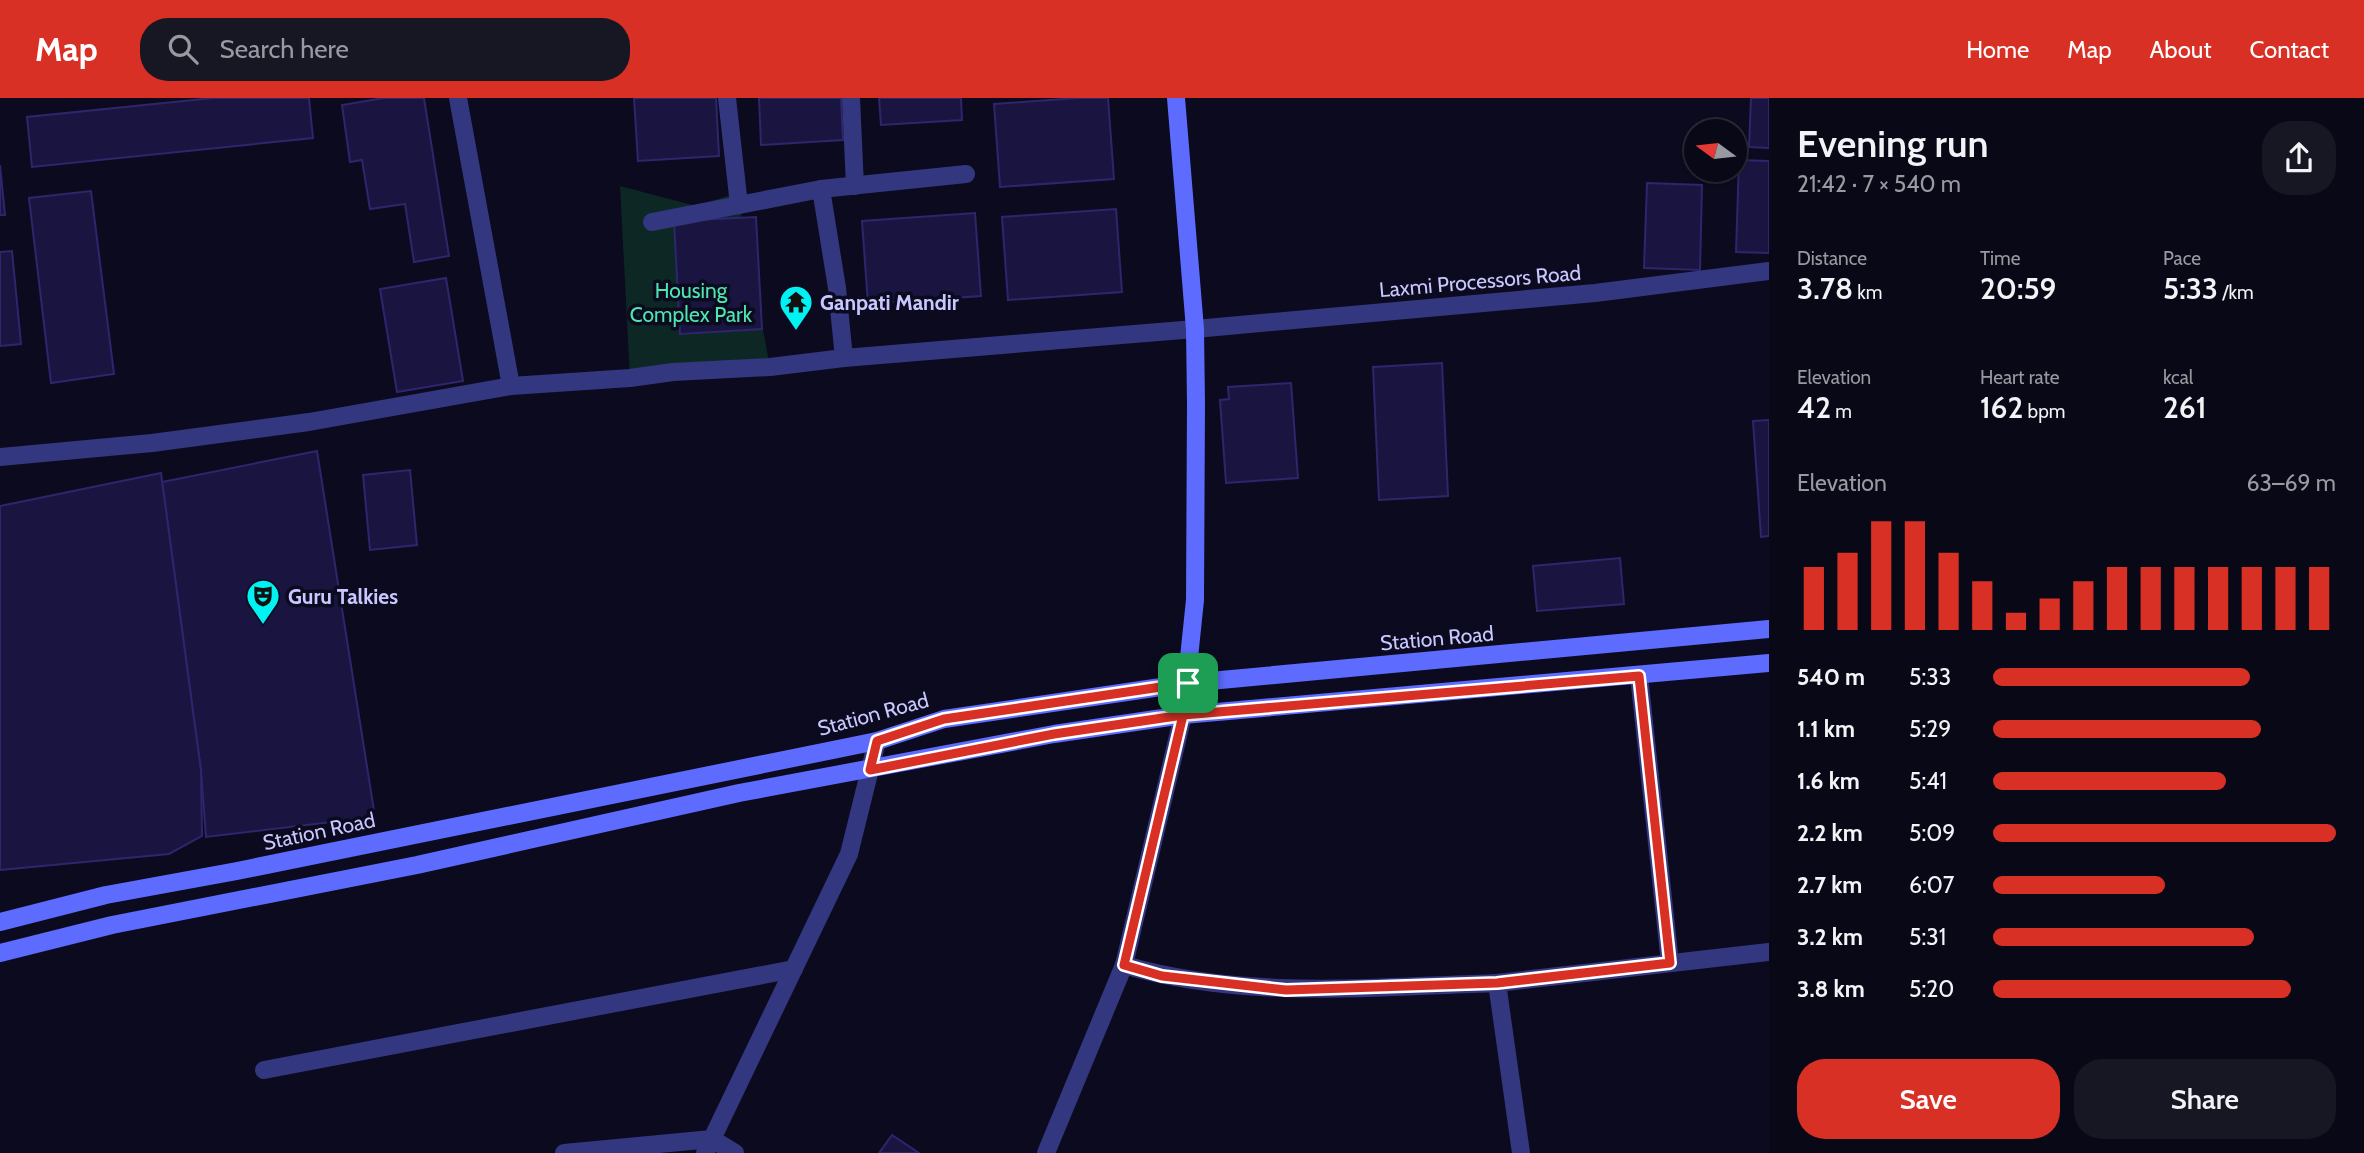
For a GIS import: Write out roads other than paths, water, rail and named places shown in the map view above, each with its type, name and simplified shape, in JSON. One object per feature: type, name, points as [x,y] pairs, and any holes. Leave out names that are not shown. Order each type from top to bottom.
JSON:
[{"type":"main road","points":[[1176,98],[1195,329],[1195,600],[1183,715]]},
{"type":"main road","name":"Station Road","points":[[0,922],[106,895],[237,871],[877,741],[944,719],[1188,683],[1769,629]]},
{"type":"main road","points":[[0,953],[112,925],[417,865],[739,793],[1054,734],[1183,715],[1769,663]]},
{"type":"street","points":[[458,98],[511,386]]},
{"type":"street","points":[[727,98],[740,205]]},
{"type":"street","points":[[851,98],[855,186]]},
{"type":"street","points":[[652,222],[821,189],[966,174]]},
{"type":"street","points":[[821,189],[837,288],[844,358]]},
{"type":"street","name":"Laxmi Processors Road","points":[[0,457],[152,443],[309,422],[511,386],[630,378],[673,372],[770,367],[844,358],[1595,293],[1769,271]]},
{"type":"street","points":[[1639,676],[1670,963]]},
{"type":"street","points":[[1049,1152],[1124,965],[1183,715]]},
{"type":"street","points":[[708,1146],[849,854],[877,741]]},
{"type":"street","points":[[1124,965],[1162,976],[1286,990],[1497,983],[1769,952]]},
{"type":"street","points":[[264,1070],[794,969]]},
{"type":"street","points":[[1497,983],[1521,1153]]},
{"type":"street","points":[[564,1153],[708,1146],[735,1153]]},
{"type":"place","name":"Ganpati Mandir","points":[[796,332]]},
{"type":"place","name":"Guru Talkies","points":[[263,626]]},
{"type":"park label","name":"Housing Complex Park","points":[[691,302]]}]
